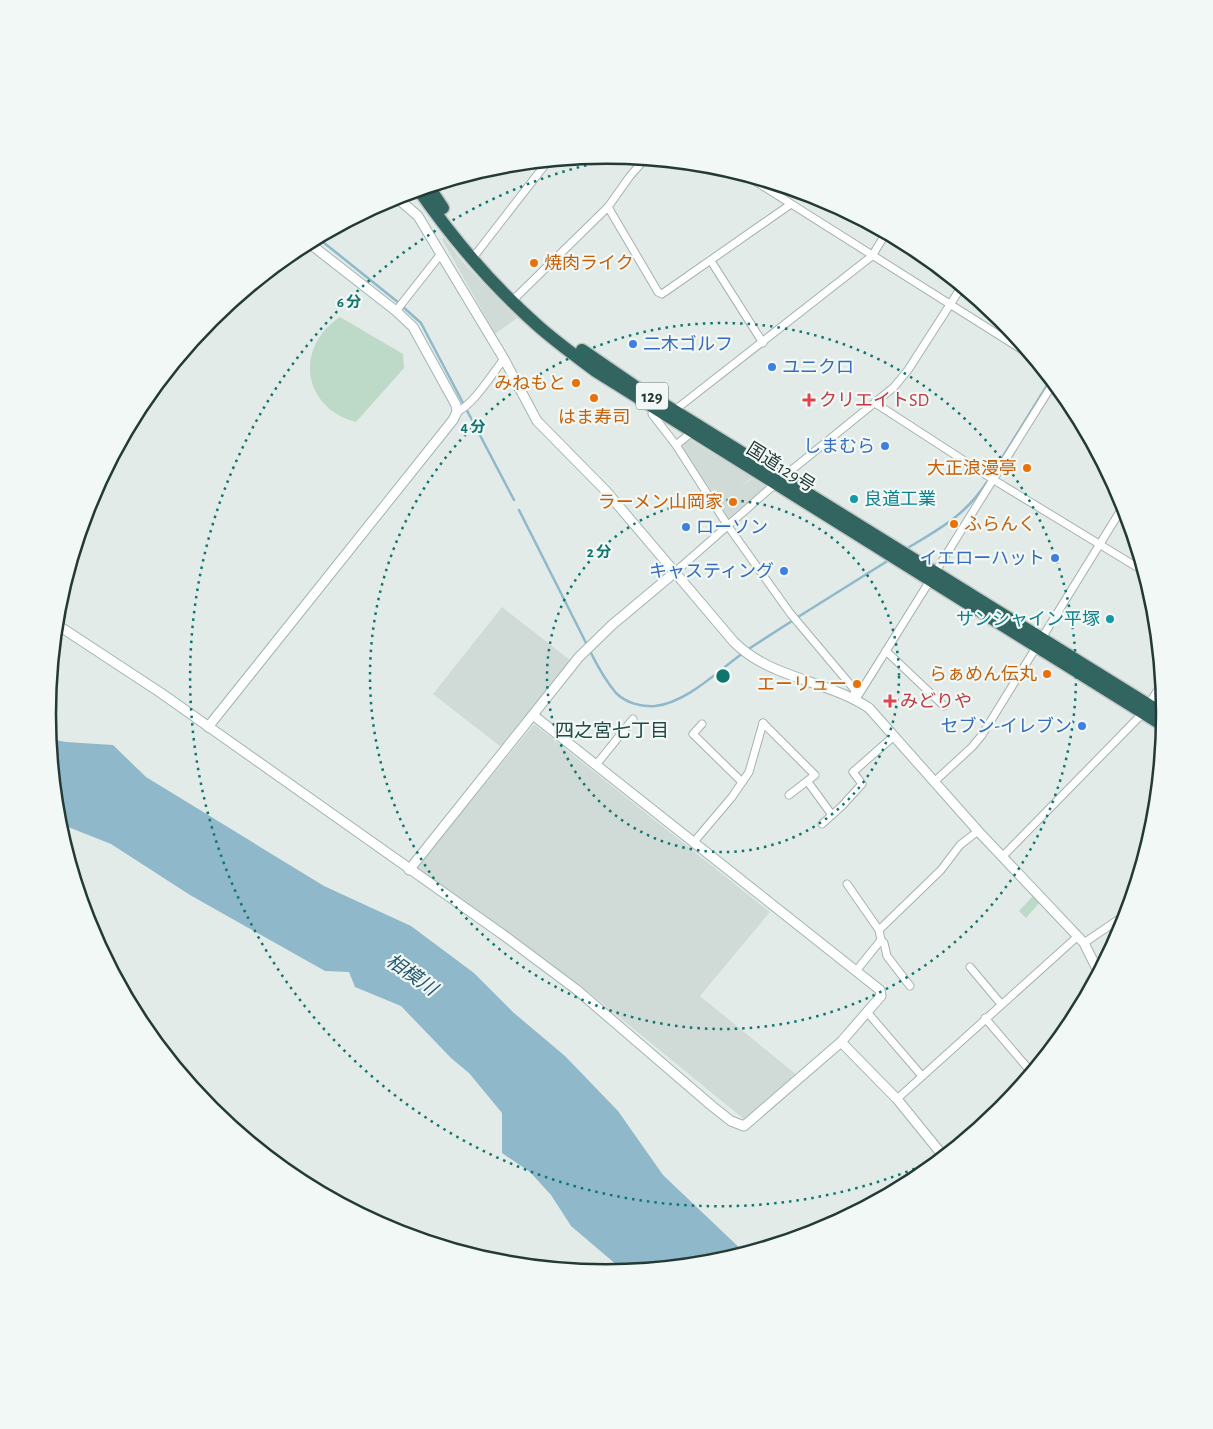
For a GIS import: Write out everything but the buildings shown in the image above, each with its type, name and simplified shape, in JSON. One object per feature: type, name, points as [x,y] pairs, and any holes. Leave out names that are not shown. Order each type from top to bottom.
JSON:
[{"type":"highway","name":"国道129号","points":[[431,193],[435,204]]},
{"type":"highway","name":"国道129号","points":[[425,195],[435,204],[475,255],[564,347],[598,372],[655,409],[676,416],[692,432],[780,481]]},
{"type":"highway","name":"国道129号","points":[[515,298],[569,341],[676,416],[1146,709],[1157,719]]},
{"type":"highway","name":"国道129号","points":[[1146,709],[1157,712]]},
{"type":"street","points":[[515,298],[608,207],[640,165]]},
{"type":"street","points":[[475,255],[542,168]]},
{"type":"street","points":[[774,190],[791,204],[1013,344]]},
{"type":"street","points":[[403,203],[418,216],[504,359],[531,412],[543,429],[606,491],[674,573],[745,652],[780,671],[856,699],[876,714],[978,831],[1081,940],[1095,967]]},
{"type":"street","points":[[418,216],[435,204]]},
{"type":"street","points":[[608,207],[658,292],[662,294],[791,204]]},
{"type":"street","points":[[667,432],[676,416],[763,343],[872,256],[883,238]]},
{"type":"street","points":[[315,248],[396,311],[413,327],[460,410]]},
{"type":"street","points":[[396,311],[440,255]]},
{"type":"street","points":[[711,261],[763,343]]},
{"type":"street","points":[[409,870],[584,652],[780,481],[894,387],[908,370],[958,292]]},
{"type":"street","points":[[208,728],[460,410],[470,401],[504,359]]},
{"type":"street","points":[[856,699],[1050,389]]},
{"type":"street","points":[[875,403],[994,480],[1136,567]]},
{"type":"street","points":[[655,409],[652,414],[676,444],[728,526],[790,613],[854,689],[856,699]]},
{"type":"street","points":[[676,444],[692,432]]},
{"type":"street","points":[[934,782],[972,747],[982,735],[1119,514]]},
{"type":"street","points":[[63,629],[161,693],[502,934],[578,990],[712,1106],[738,1125],[744,1126],[841,1042],[881,996],[880,990],[533,715]]},
{"type":"street","points":[[886,651],[944,706]]},
{"type":"street","points":[[1002,857],[1146,709],[1156,692]]},
{"type":"street","points":[[596,765],[633,719]]},
{"type":"street","points":[[693,843],[749,772],[763,723],[815,775],[789,795]]},
{"type":"street","points":[[702,724],[693,734],[742,782]]},
{"type":"street","points":[[822,824],[862,784],[853,772],[894,736]]},
{"type":"street","points":[[808,782],[832,815]]},
{"type":"street","points":[[880,930],[941,870],[960,845],[978,831]]},
{"type":"street","points":[[847,884],[880,930],[881,940],[884,943],[887,956],[910,986]]},
{"type":"street","points":[[897,1100],[1001,1004],[1081,940],[1117,919]]},
{"type":"street","points":[[856,971],[881,940]]},
{"type":"street","points":[[970,967],[1001,1004]]},
{"type":"street","points":[[867,1012],[922,1076]]},
{"type":"street","points":[[985,1018],[1028,1068]]},
{"type":"street","points":[[841,1042],[897,1100],[940,1152]]},
{"type":"shaded area","points":[[442,238],[517,318],[495,334],[443,241]]},
{"type":"shaded area","points":[[689,439],[752,477],[738,489],[752,478],[768,488],[728,520],[718,505],[720,503],[680,446]]},
{"type":"shaded area","points":[[502,607],[570,660],[501,747],[433,694]]},
{"type":"shaded area","points":[[534,724],[770,912],[700,996],[798,1076],[745,1120],[580,985],[416,868]]},
{"type":"green space","points":[[340,317],[403,354],[404,368],[356,422],[338,415],[324,404],[315,391],[310,376],[311,360],[316,344],[325,330]]},
{"type":"green space","points":[[1033,896],[1040,902],[1026,918],[1019,911]]},
{"type":"water","name":"相模川","points":[[57,740],[113,745],[146,777],[324,886],[411,926],[474,973],[514,1013],[565,1056],[618,1111],[663,1175],[740,1248],[678,1260],[616,1265],[571,1226],[551,1195],[530,1172],[502,1153],[502,1113],[469,1073],[451,1058],[401,1006],[355,987],[349,972],[325,971],[190,895],[111,844],[68,827],[61,786]]},
{"type":"waterway","points":[[324,243],[399,303]]},
{"type":"waterway","points":[[403,307],[421,323],[514,500]]},
{"type":"waterway","points":[[992,474],[1047,385]]},
{"type":"waterway","points":[[906,549],[951,521],[970,504],[987,482]]},
{"type":"waterway","points":[[519,510],[599,668],[616,693],[624,699],[644,706],[667,704],[690,693],[743,653]]},
{"type":"waterway","points":[[798,617],[889,560]]},
{"type":"waterway","points":[[747,650],[792,621]]},
{"type":"place","name":"焼肉ライク","points":[[534,263]]},
{"type":"place","name":"二木ゴルフ","points":[[633,344]]},
{"type":"place","name":"ユニクロ","points":[[772,367]]},
{"type":"place","name":"みねもと","points":[[576,383]]},
{"type":"place","name":"はま寿司","points":[[594,398]]},
{"type":"place","name":"クリエイトSD","points":[[809,400]]},
{"type":"place","name":"しまむら","points":[[885,446]]},
{"type":"place","name":"大正浪漫亭","points":[[1027,468]]},
{"type":"place","name":"良道工業","points":[[854,499]]},
{"type":"place","name":"ラーメン山岡家","points":[[733,502]]},
{"type":"place","name":"ふらんく","points":[[954,524]]},
{"type":"place","name":"ローソン","points":[[686,527]]},
{"type":"place","name":"イエローハット","points":[[1055,558]]},
{"type":"place","name":"キャスティング","points":[[784,571]]},
{"type":"place","name":"サンシャイン平塚","points":[[1110,619]]},
{"type":"place","name":"らぁめん伝丸","points":[[1047,674]]},
{"type":"place","name":"エーリュー","points":[[857,684]]},
{"type":"place","name":"みどりや","points":[[890,701]]},
{"type":"place","name":"セブン-イレブン","points":[[1082,726]]},
{"type":"district","name":"四之宮七丁目","points":[[612,730]]}]
